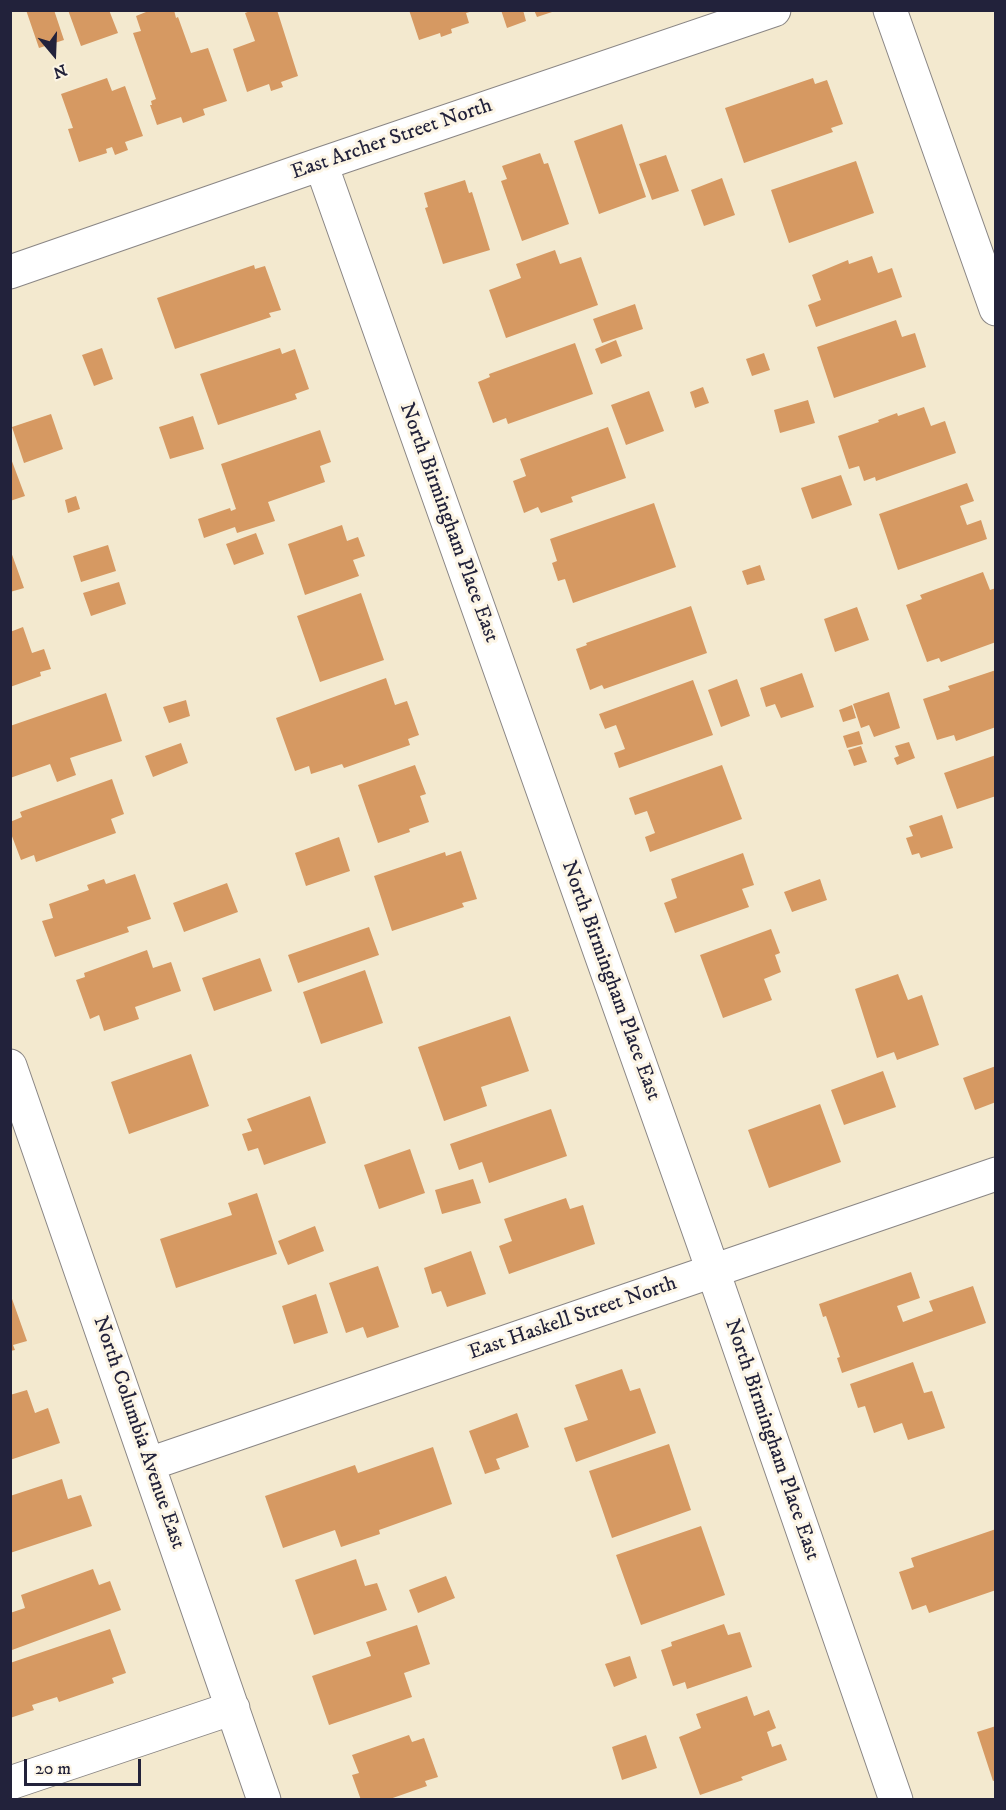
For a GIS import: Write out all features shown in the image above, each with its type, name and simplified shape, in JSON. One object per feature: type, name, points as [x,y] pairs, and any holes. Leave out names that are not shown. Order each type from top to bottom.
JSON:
[{"type":"street","name":"East Archer Street North","points":[[10,272],[774,10]]},
{"type":"street","points":[[890,10],[996,309]]},
{"type":"street","name":"North Birmingham Place East","points":[[321,164],[713,1271],[896,1800]]},
{"type":"street","name":"North Columbia Avenue East","points":[[10,1066],[264,1800]]},
{"type":"street","name":"East Haskell Street North","points":[[149,1464],[996,1174]]},
{"type":"street","points":[[10,1784],[233,1708]]},
{"type":"building","points":[[26,10],[54,10],[64,40],[39,48]]},
{"type":"building","points":[[68,10],[109,10],[118,33],[81,46]]},
{"type":"building","points":[[151,10],[174,10],[191,53],[208,48],[227,101],[203,109],[205,115],[183,123],[181,117],[157,125],[150,105],[152,105],[151,101],[156,99],[133,33],[141,31],[136,16]]},
{"type":"building","points":[[253,10],[277,10],[298,76],[281,82],[283,87],[271,91],[269,84],[247,92],[233,49],[255,41],[245,13]]},
{"type":"building","points":[[409,10],[473,11],[466,13],[469,23],[451,29],[452,33],[441,37],[440,33],[419,40]]},
{"type":"building","points":[[501,10],[523,10],[526,21],[507,28]]},
{"type":"building","points":[[534,10],[555,10],[555,11],[537,17]]},
{"type":"building","points":[[107,78],[112,91],[125,86],[143,136],[125,142],[128,150],[115,155],[112,147],[106,149],[107,153],[79,162],[68,129],[73,128],[61,94]]},
{"type":"building","points":[[813,78],[815,84],[827,80],[843,124],[831,128],[833,132],[744,163],[725,108]]},
{"type":"building","points":[[622,124],[646,197],[599,214],[574,141]]},
{"type":"building","points":[[540,153],[544,164],[548,163],[569,224],[522,241],[501,181],[507,179],[502,166]]},
{"type":"building","points":[[666,155],[679,191],[652,200],[639,164]]},
{"type":"building","points":[[856,161],[874,213],[789,243],[771,190]]},
{"type":"building","points":[[722,178],[735,215],[704,226],[691,190]]},
{"type":"building","points":[[465,180],[469,193],[472,192],[490,250],[443,264],[425,208],[428,207],[424,193]]},
{"type":"building","points":[[555,250],[560,264],[581,257],[598,305],[506,338],[489,290],[521,278],[516,264]]},
{"type":"building","points":[[872,256],[878,273],[892,268],[902,297],[816,327],[808,305],[821,300],[812,275],[848,260],[849,264]]},
{"type":"building","points":[[254,265],[255,269],[265,266],[281,310],[269,313],[271,317],[175,349],[157,298]]},
{"type":"building","points":[[635,304],[643,329],[602,343],[593,319]]},
{"type":"building","points":[[896,320],[902,337],[915,333],[926,367],[834,398],[817,347]]},
{"type":"building","points":[[616,340],[622,356],[601,364],[595,349]]},
{"type":"building","points":[[575,343],[593,394],[508,424],[506,418],[493,423],[478,382],[490,377],[489,374]]},
{"type":"building","points":[[102,348],[113,379],[94,386],[82,355]]},
{"type":"building","points":[[280,348],[282,354],[295,349],[309,389],[295,394],[297,399],[218,425],[200,374]]},
{"type":"building","points":[[764,353],[770,370],[752,376],[746,359]]},
{"type":"building","points":[[703,387],[709,403],[695,408],[690,392]]},
{"type":"building","points":[[649,391],[664,431],[626,445],[611,405]]},
{"type":"building","points":[[808,400],[815,423],[780,433],[774,410]]},
{"type":"building","points":[[924,407],[931,426],[945,421],[956,453],[876,481],[875,477],[864,481],[859,466],[849,469],[838,436],[879,422],[878,420],[897,413],[898,416]]},
{"type":"building","points":[[51,414],[63,449],[24,463],[12,427]]},
{"type":"building","points":[[193,416],[204,449],[170,459],[159,427]]},
{"type":"building","points":[[608,427],[626,478],[571,497],[573,502],[541,513],[538,507],[524,513],[513,481],[526,476],[520,459]]},
{"type":"building","points":[[320,430],[331,462],[320,466],[325,482],[268,502],[275,521],[237,533],[235,527],[204,538],[198,519],[230,508],[231,511],[236,509],[221,464]]},
{"type":"building","points":[[10,456],[25,496],[10,501]]},
{"type":"building","points":[[841,475],[852,505],[812,519],[801,488]]},
{"type":"building","points":[[967,483],[974,501],[960,506],[967,525],[981,520],[987,539],[898,570],[879,514]]},
{"type":"building","points":[[76,496],[80,509],[68,513],[65,500]]},
{"type":"building","points":[[654,503],[676,567],[573,603],[565,579],[558,581],[552,563],[557,561],[550,539]]},
{"type":"building","points":[[342,525],[347,541],[358,537],[365,556],[353,560],[359,576],[305,595],[288,544]]},
{"type":"building","points":[[256,533],[264,554],[234,565],[226,544]]},
{"type":"building","points":[[108,545],[116,571],[81,582],[73,556]]},
{"type":"building","points":[[10,549],[24,588],[10,592]]},
{"type":"building","points":[[760,565],[765,580],[747,585],[742,571]]},
{"type":"building","points":[[983,572],[990,590],[996,588],[996,642],[941,662],[939,658],[927,662],[906,605],[922,599],[920,595]]},
{"type":"building","points":[[119,582],[126,604],[91,616],[83,593]]},
{"type":"building","points":[[361,593],[384,660],[320,682],[297,616]]},
{"type":"building","points":[[691,606],[707,653],[604,689],[602,685],[590,690],[576,649],[587,645],[586,643]]},
{"type":"building","points":[[857,607],[869,640],[835,652],[824,619]]},
{"type":"building","points":[[23,627],[32,653],[44,649],[51,669],[40,672],[41,676],[10,687],[10,632]]},
{"type":"building","points":[[996,670],[996,727],[956,741],[954,735],[937,740],[923,699],[950,690],[948,686]]},
{"type":"building","points":[[802,673],[814,707],[781,718],[775,704],[766,707],[760,688]]},
{"type":"building","points":[[386,678],[395,705],[407,701],[419,735],[408,739],[410,745],[344,768],[342,764],[311,774],[309,766],[295,771],[276,718]]},
{"type":"building","points":[[737,679],[750,716],[721,727],[708,690]]},
{"type":"building","points":[[693,680],[713,735],[619,768],[614,753],[625,749],[616,725],[605,729],[599,714]]},
{"type":"building","points":[[889,692],[900,728],[874,737],[869,725],[861,728],[853,704]]},
{"type":"building","points":[[106,693],[122,741],[70,758],[76,775],[57,782],[50,764],[10,778],[10,726]]},
{"type":"building","points":[[186,700],[190,716],[169,723],[163,707]]},
{"type":"building","points":[[852,705],[856,718],[843,722],[839,710]]},
{"type":"building","points":[[859,731],[863,744],[847,748],[843,736]]},
{"type":"building","points":[[909,742],[915,758],[897,765],[894,758],[899,756],[895,746]]},
{"type":"building","points":[[181,743],[188,763],[153,777],[145,756]]},
{"type":"building","points":[[861,746],[867,762],[854,766],[848,750]]},
{"type":"building","points":[[996,755],[996,796],[957,809],[944,773]]},
{"type":"building","points":[[415,765],[426,794],[420,796],[429,822],[409,829],[410,832],[378,843],[358,785]]},
{"type":"building","points":[[722,765],[742,819],[650,852],[645,837],[655,833],[647,811],[635,815],[629,798]]},
{"type":"building","points":[[112,779],[124,814],[111,819],[116,833],[36,862],[34,855],[21,860],[10,831],[10,822],[22,817],[20,812]]},
{"type":"building","points":[[942,815],[953,848],[921,858],[919,853],[912,855],[906,838],[913,836],[909,826]]},
{"type":"building","points":[[339,837],[350,871],[306,886],[295,853]]},
{"type":"building","points":[[461,851],[477,899],[462,903],[464,907],[392,931],[374,876],[445,852],[446,856]]},
{"type":"building","points":[[743,853],[754,885],[742,889],[749,907],[675,933],[664,903],[677,898],[671,879]]},
{"type":"building","points":[[135,874],[151,919],[127,927],[129,932],[55,957],[42,921],[53,918],[49,904],[89,890],[87,885],[104,879],[106,884]]},
{"type":"building","points":[[820,879],[827,900],[792,912],[784,892]]},
{"type":"building","points":[[227,883],[238,912],[184,932],[173,903]]},
{"type":"building","points":[[369,927],[379,955],[298,983],[288,955]]},
{"type":"building","points":[[771,929],[780,953],[775,955],[781,972],[764,979],[772,1000],[723,1018],[700,955]]},
{"type":"building","points":[[147,950],[153,968],[171,962],[181,991],[135,1007],[139,1019],[104,1031],[99,1015],[90,1019],[76,980],[85,977],[84,973]]},
{"type":"building","points":[[260,958],[272,991],[214,1011],[202,978]]},
{"type":"building","points":[[365,970],[383,1023],[321,1044],[303,992]]},
{"type":"building","points":[[898,974],[908,1000],[922,995],[939,1045],[897,1060],[894,1052],[877,1058],[855,989]]},
{"type":"building","points":[[510,1016],[529,1071],[481,1087],[487,1106],[444,1121],[418,1047]]},
{"type":"building","points":[[191,1054],[209,1106],[129,1134],[111,1082]]},
{"type":"building","points":[[996,1066],[996,1102],[975,1110],[963,1078]]},
{"type":"building","points":[[883,1071],[896,1107],[844,1125],[831,1090]]},
{"type":"building","points":[[310,1096],[326,1143],[264,1165],[258,1148],[248,1151],[242,1134],[252,1131],[247,1119]]},
{"type":"building","points":[[820,1104],[841,1162],[769,1188],[748,1130]]},
{"type":"building","points":[[551,1109],[567,1156],[489,1183],[482,1162],[459,1170],[450,1144]]},
{"type":"building","points":[[410,1149],[425,1193],[379,1209],[364,1165]]},
{"type":"building","points":[[473,1179],[481,1203],[442,1214],[435,1190]]},
{"type":"building","points":[[257,1193],[277,1254],[176,1288],[160,1239],[232,1215],[228,1203]]},
{"type":"building","points":[[566,1198],[570,1209],[583,1205],[595,1244],[509,1274],[499,1246],[512,1241],[504,1219]]},
{"type":"building","points":[[315,1226],[324,1251],[288,1265],[278,1241]]},
{"type":"building","points":[[471,1251],[486,1294],[447,1307],[441,1291],[432,1294],[424,1268]]},
{"type":"building","points":[[378,1266],[399,1327],[367,1338],[363,1327],[346,1333],[329,1283]]},
{"type":"building","points":[[911,1272],[920,1298],[897,1306],[903,1322],[933,1311],[929,1301],[973,1286],[986,1323],[842,1373],[837,1358],[840,1357],[826,1316],[823,1317],[819,1304]]},
{"type":"building","points":[[316,1294],[328,1333],[294,1344],[282,1306]]},
{"type":"building","points":[[11,1296],[27,1341],[13,1345],[15,1350],[10,1351]]},
{"type":"building","points":[[913,1362],[924,1393],[932,1391],[945,1428],[908,1440],[902,1423],[874,1433],[865,1406],[858,1408],[850,1384]]},
{"type":"building","points":[[622,1369],[630,1391],[640,1388],[656,1433],[576,1462],[564,1428],[588,1420],[575,1385]]},
{"type":"building","points":[[27,1390],[35,1413],[48,1408],[60,1443],[10,1460],[10,1395]]},
{"type":"building","points":[[517,1413],[529,1447],[496,1459],[500,1469],[485,1474],[469,1431]]},
{"type":"building","points":[[669,1444],[691,1510],[612,1538],[589,1471]]},
{"type":"building","points":[[433,1447],[452,1504],[379,1530],[380,1534],[341,1547],[335,1530],[283,1548],[265,1496],[355,1465],[358,1473]]},
{"type":"building","points":[[62,1479],[68,1499],[81,1495],[92,1526],[10,1553],[10,1496]]},
{"type":"building","points":[[701,1526],[725,1595],[641,1625],[616,1555]]},
{"type":"building","points":[[996,1529],[996,1590],[929,1613],[926,1605],[912,1610],[899,1572],[914,1567],[911,1558]]},
{"type":"building","points":[[356,1559],[365,1586],[377,1583],[387,1610],[314,1635],[295,1580]]},
{"type":"building","points":[[93,1569],[99,1585],[110,1581],[121,1610],[12,1650],[10,1613],[25,1608],[21,1595]]},
{"type":"building","points":[[446,1576],[455,1598],[418,1613],[409,1590]]},
{"type":"building","points":[[724,1624],[728,1635],[740,1632],[752,1667],[687,1689],[685,1682],[673,1686],[661,1650],[672,1646],[671,1642]]},
{"type":"building","points":[[417,1625],[430,1664],[404,1673],[412,1697],[329,1725],[312,1676],[371,1656],[366,1642]]},
{"type":"building","points":[[110,1629],[126,1673],[112,1678],[114,1683],[59,1702],[57,1697],[32,1705],[34,1710],[10,1718],[10,1663]]},
{"type":"building","points":[[630,1656],[637,1678],[614,1687],[605,1664]]},
{"type":"building","points":[[747,1696],[754,1716],[769,1710],[776,1728],[767,1732],[772,1747],[781,1744],[787,1760],[741,1777],[743,1780],[700,1795],[679,1737],[701,1728],[696,1714]]},
{"type":"building","points":[[996,1726],[996,1780],[993,1781],[977,1732]]},
{"type":"building","points":[[409,1735],[412,1742],[424,1738],[438,1777],[425,1781],[427,1786],[387,1800],[361,1800],[352,1775],[359,1773],[352,1755]]},
{"type":"building","points":[[646,1735],[657,1768],[622,1780],[612,1747]]}]
